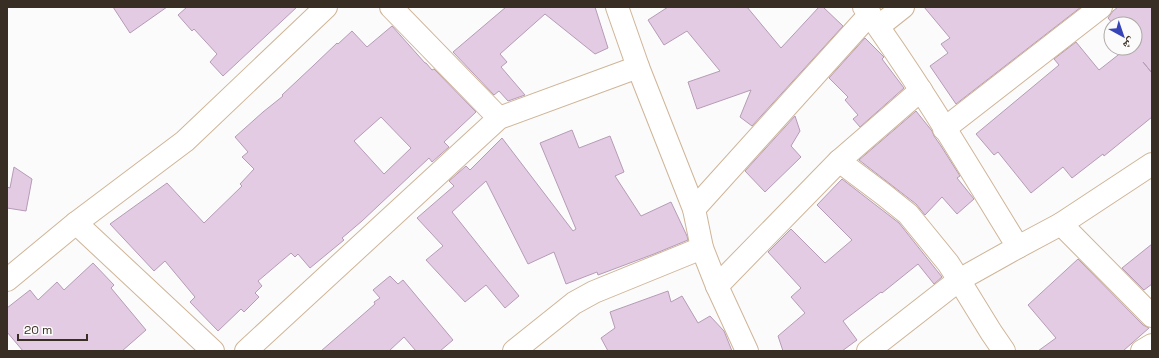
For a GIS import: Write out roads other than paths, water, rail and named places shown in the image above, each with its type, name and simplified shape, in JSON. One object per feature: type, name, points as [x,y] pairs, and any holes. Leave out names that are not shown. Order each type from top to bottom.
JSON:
[{"type":"street","points":[[7,280],[76,223],[185,141],[326,7]]},
{"type":"street","points":[[392,7],[499,118]]},
{"type":"street","points":[[617,7],[638,67],[694,209],[702,248],[717,286],[747,351]]},
{"type":"street","points":[[694,209],[871,16],[903,7]]},
{"type":"street","points":[[944,129],[1102,7]]},
{"type":"street","points":[[871,16],[921,90],[1018,247]]},
{"type":"street","points":[[246,351],[499,118],[638,67]]},
{"type":"street","points":[[717,286],[839,161],[921,90]]},
{"type":"street","points":[[839,161],[908,214],[948,263],[1004,351]]},
{"type":"street","points":[[868,351],[959,280],[1061,224],[1152,164]]},
{"type":"street","points":[[76,223],[213,351]]},
{"type":"street","points":[[1061,224],[1152,316]]},
{"type":"street","points":[[514,351],[574,303],[594,292],[702,248]]},
{"type":"street","points":[[1142,351],[1152,344]]}]
